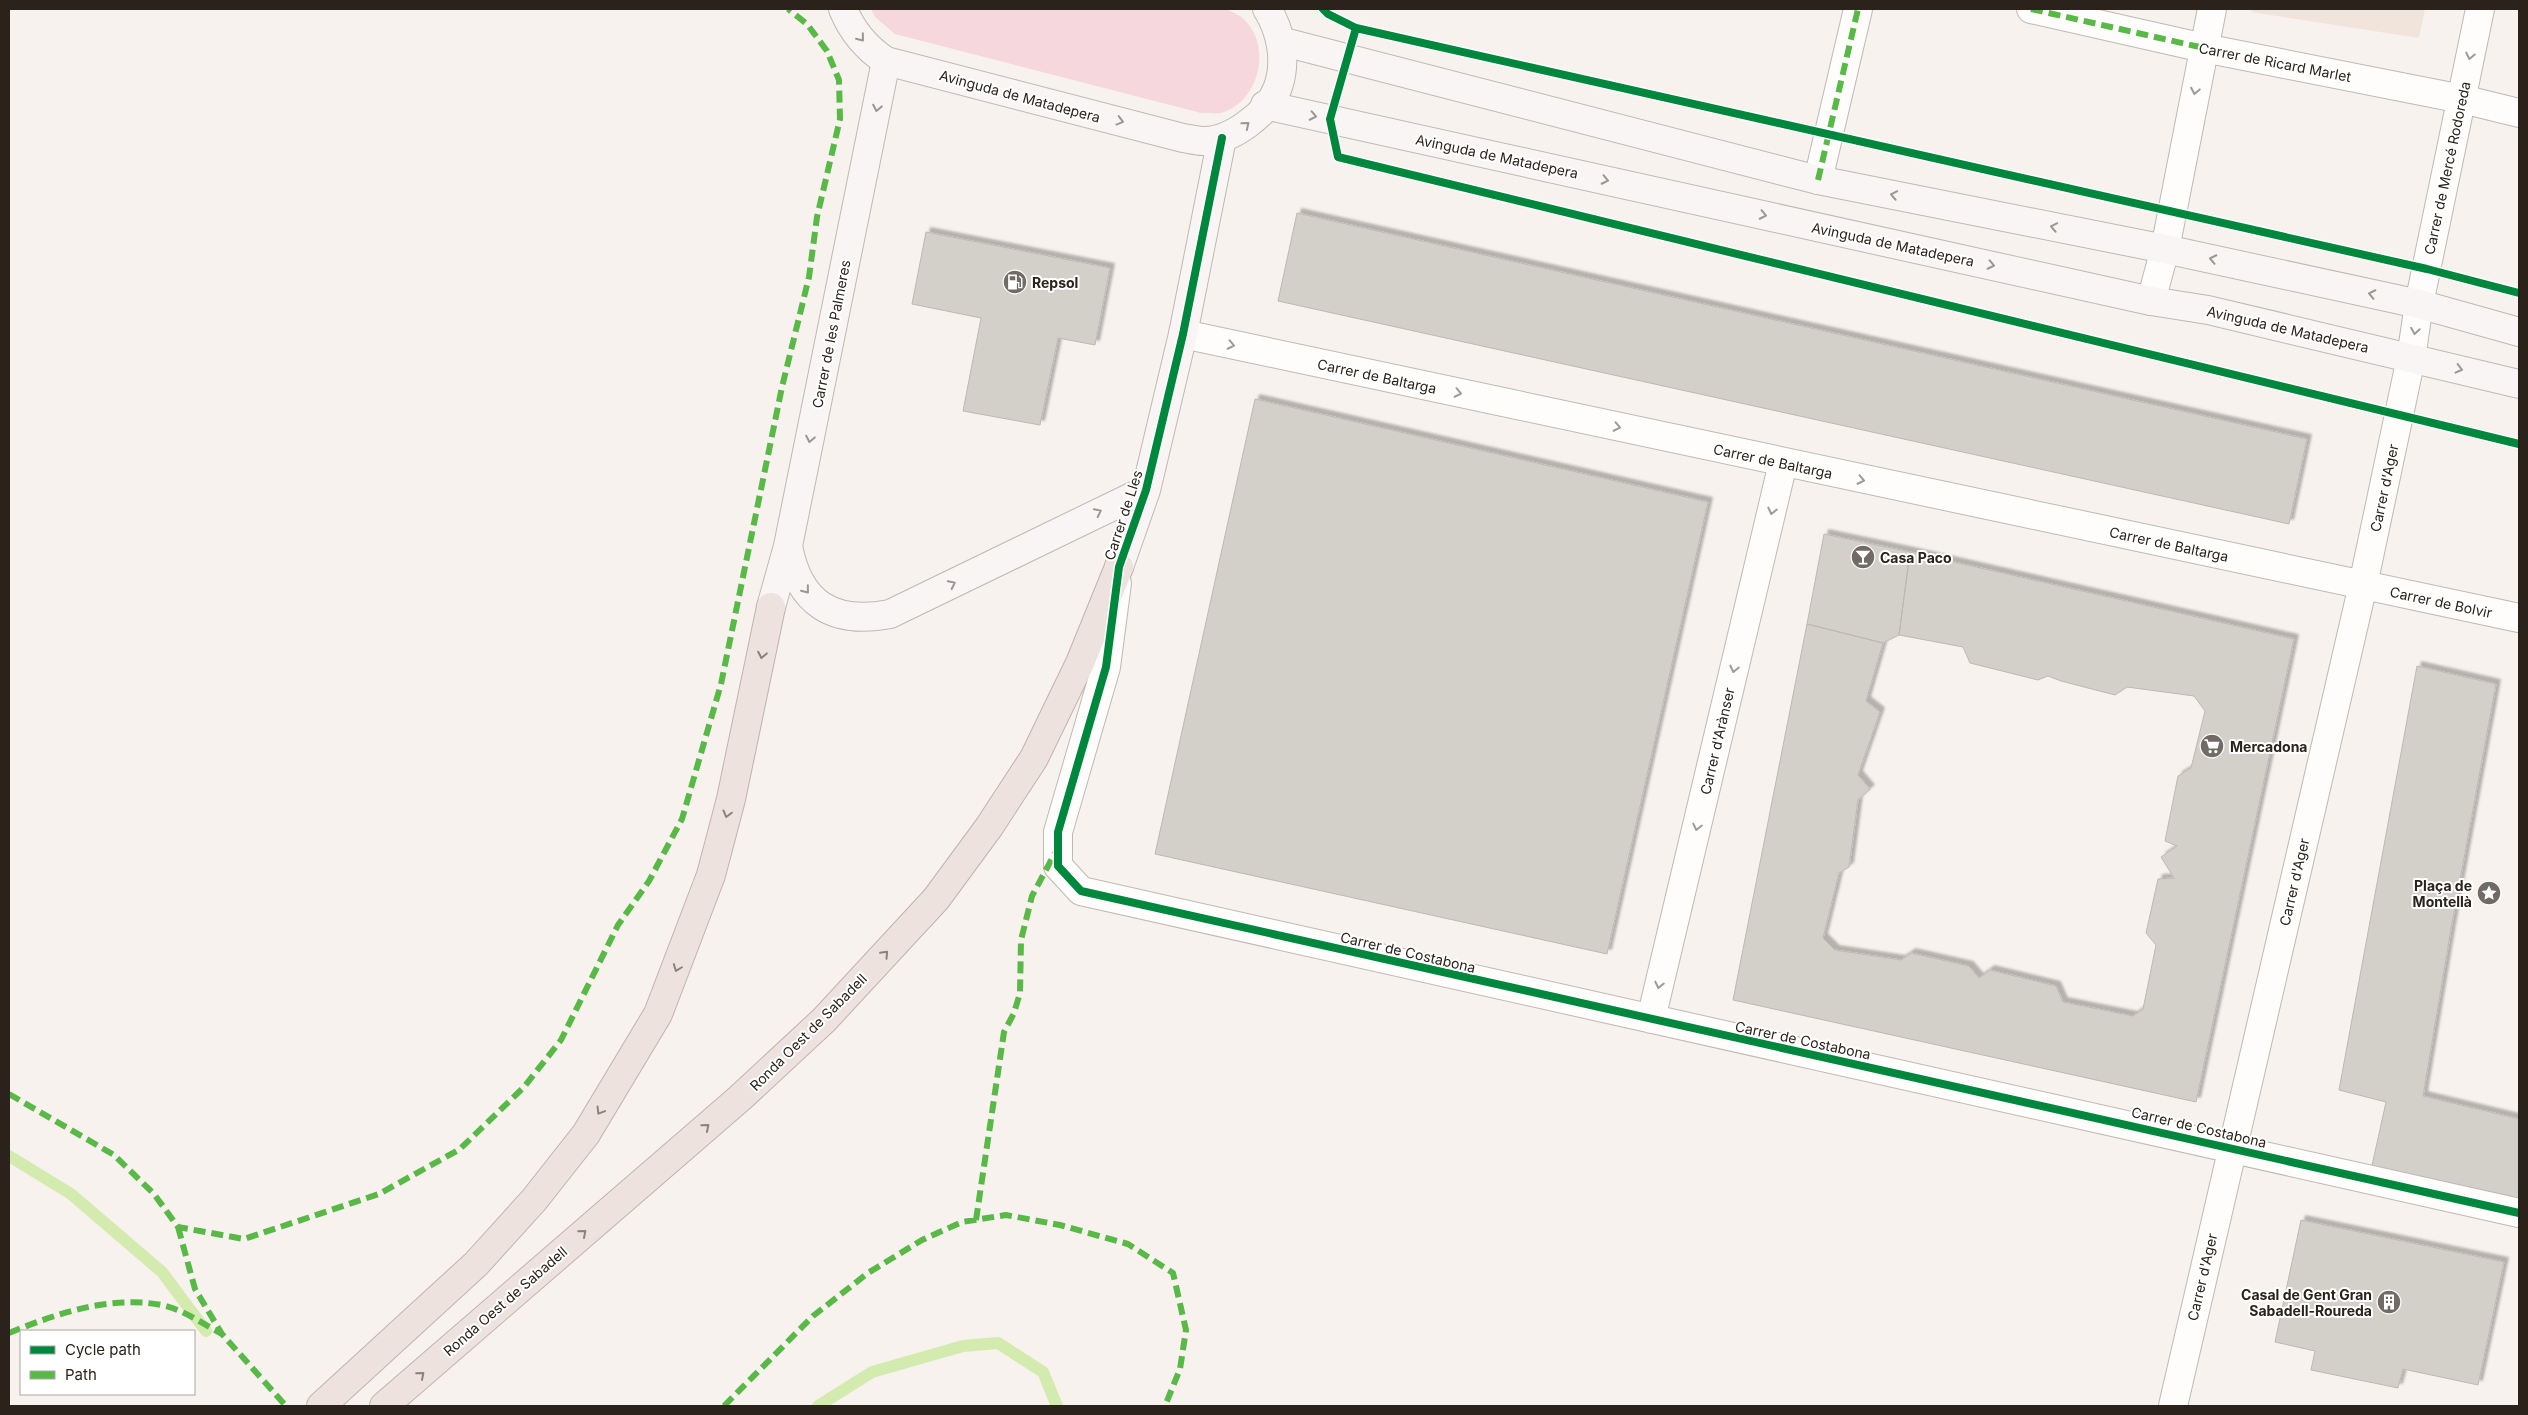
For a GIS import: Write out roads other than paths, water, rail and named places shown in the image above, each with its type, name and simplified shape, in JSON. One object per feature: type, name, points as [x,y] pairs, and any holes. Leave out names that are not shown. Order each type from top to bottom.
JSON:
[{"type":"highway","name":"Ronda Oest de Sabadell","points":[[384,1406],[740,1098],[824,1020],[936,899],[989,827],[1034,758],[1080,663],[1119,567]]},
{"type":"highway","points":[[321,1406],[476,1264],[534,1200],[586,1134],[658,1014],[711,875],[733,790],[772,607]]},
{"type":"street","name":"Avinguda de Matadepera","points":[[843,9],[852,28],[864,43],[886,61],[1184,138],[1203,141],[1222,138]]},
{"type":"street","points":[[1222,138],[1236,133],[1265,105],[1278,87],[1282,61],[1280,41],[1275,22],[1267,9]]},
{"type":"street","points":[[1818,180],[1858,9]]},
{"type":"street","name":"Carrer de Ricard Marlet","points":[[2031,9],[2204,48],[2462,99],[2519,113]]},
{"type":"street","points":[[2151,301],[2164,249],[2212,9]]},
{"type":"street","name":"Carrer de Mercé Rodoreda","points":[[2411,358],[2419,304],[2480,9]]},
{"type":"street","points":[[1280,41],[1818,180],[2164,249],[2419,304],[2519,332]]},
{"type":"street","name":"Carrer de les Palmeres","points":[[772,607],[788,546],[886,61]]},
{"type":"street","name":"Avinguda de Matadepera","points":[[1265,105],[2151,301],[2208,310],[2519,384]]},
{"type":"street","name":"Carrer de Lles","points":[[1081,891],[1058,866],[1058,832],[1106,667],[1119,567],[1146,490],[1183,334],[1222,138]]},
{"type":"street","name":"Carrer de Baltarga","points":[[1183,334],[2363,585]]},
{"type":"street","name":"Carrer d'Ager","points":[[2173,1406],[2363,585],[2411,358]]},
{"type":"street","name":"Carrer d'Arànser","points":[[1651,1019],[1783,463]]},
{"type":"street","points":[[788,546],[792,568],[798,581],[810,596],[836,614],[853,618],[870,618],[890,614],[1146,490]]},
{"type":"street","name":"Carrer de Bolvir","points":[[2363,585],[2519,618]]},
{"type":"street","name":"Carrer de Costabona","points":[[1081,891],[2232,1147],[2519,1213]]},
{"type":"waterway","points":[[9,1156],[71,1194],[162,1272],[206,1331]]},
{"type":"waterway","points":[[818,1406],[872,1372],[963,1346],[998,1343],[1043,1372],[1057,1406]]},
{"type":"place","name":"Repsol","points":[[1015,282]]},
{"type":"place","name":"Casa Paco","points":[[1863,557]]},
{"type":"place","name":"Mercadona","points":[[2212,746]]},
{"type":"place","name":"Plaça de Montellà","points":[[2489,893]]},
{"type":"place","name":"Casal de Gent Gran Sabadell-Roureda","points":[[2389,1302]]}]
